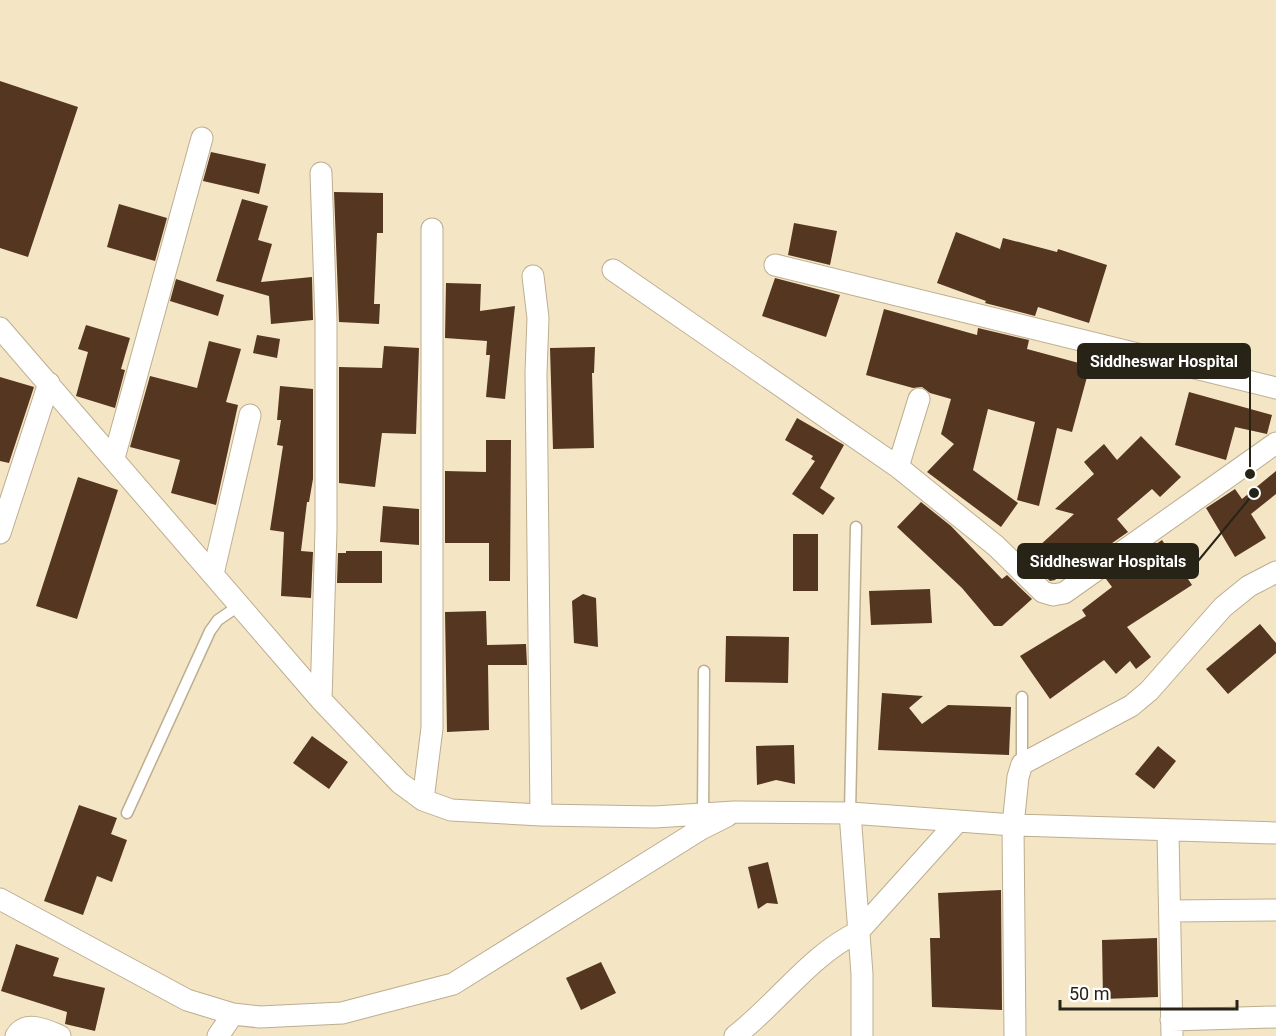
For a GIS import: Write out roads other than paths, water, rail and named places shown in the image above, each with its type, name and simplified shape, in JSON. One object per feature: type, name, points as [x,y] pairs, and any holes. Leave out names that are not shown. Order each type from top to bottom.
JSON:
[{"type":"street","points":[[114,458],[202,138]]},
{"type":"street","points":[[321,173],[326,321],[326,434],[321,700]]},
{"type":"street","points":[[423,800],[432,728],[432,229]]},
{"type":"street","points":[[775,265],[1276,388]]},
{"type":"street","points":[[613,270],[898,466],[996,546],[1033,584],[1043,592],[1053,595],[1064,593],[1276,443]]},
{"type":"street","points":[[533,276],[538,318],[536,374],[542,814]]},
{"type":"street","points":[[0,328],[321,700],[400,783],[423,800],[450,810],[542,814],[655,817],[734,812],[850,813],[1013,825],[1168,832],[1276,833]]},
{"type":"street","points":[[0,533],[49,383]]},
{"type":"street","points":[[898,466],[919,399]]},
{"type":"street","points":[[213,574],[250,415]]},
{"type":"street","points":[[1015,1036],[1013,825],[1017,777],[1022,764],[1131,706],[1149,690],[1223,607],[1250,586],[1276,572]]},
{"type":"street","points":[[0,899],[187,1000],[233,1014],[260,1017],[342,1013],[453,984],[701,829],[734,812]]},
{"type":"street","points":[[850,813],[862,974],[862,1036]]},
{"type":"street","points":[[735,1036],[754,1021],[815,959],[858,932],[958,821]]},
{"type":"street","points":[[1168,832],[1172,1028],[1276,1017]]},
{"type":"street","points":[[1170,911],[1276,910]]},
{"type":"street","points":[[218,1036],[233,1014]]},
{"type":"street","points":[[16,1036],[20,1030],[28,1027],[60,1036]]},
{"type":"lane","points":[[850,813],[856,527]]},
{"type":"lane","points":[[127,813],[210,631],[218,620],[240,605]]},
{"type":"lane","points":[[703,814],[704,671]]},
{"type":"lane","points":[[1022,697],[1022,764]]},
{"type":"place","name":"Siddheswar Hospital","points":[[1250,474]]},
{"type":"place","name":"Siddheswar Hospitals","points":[[1254,493]]}]
